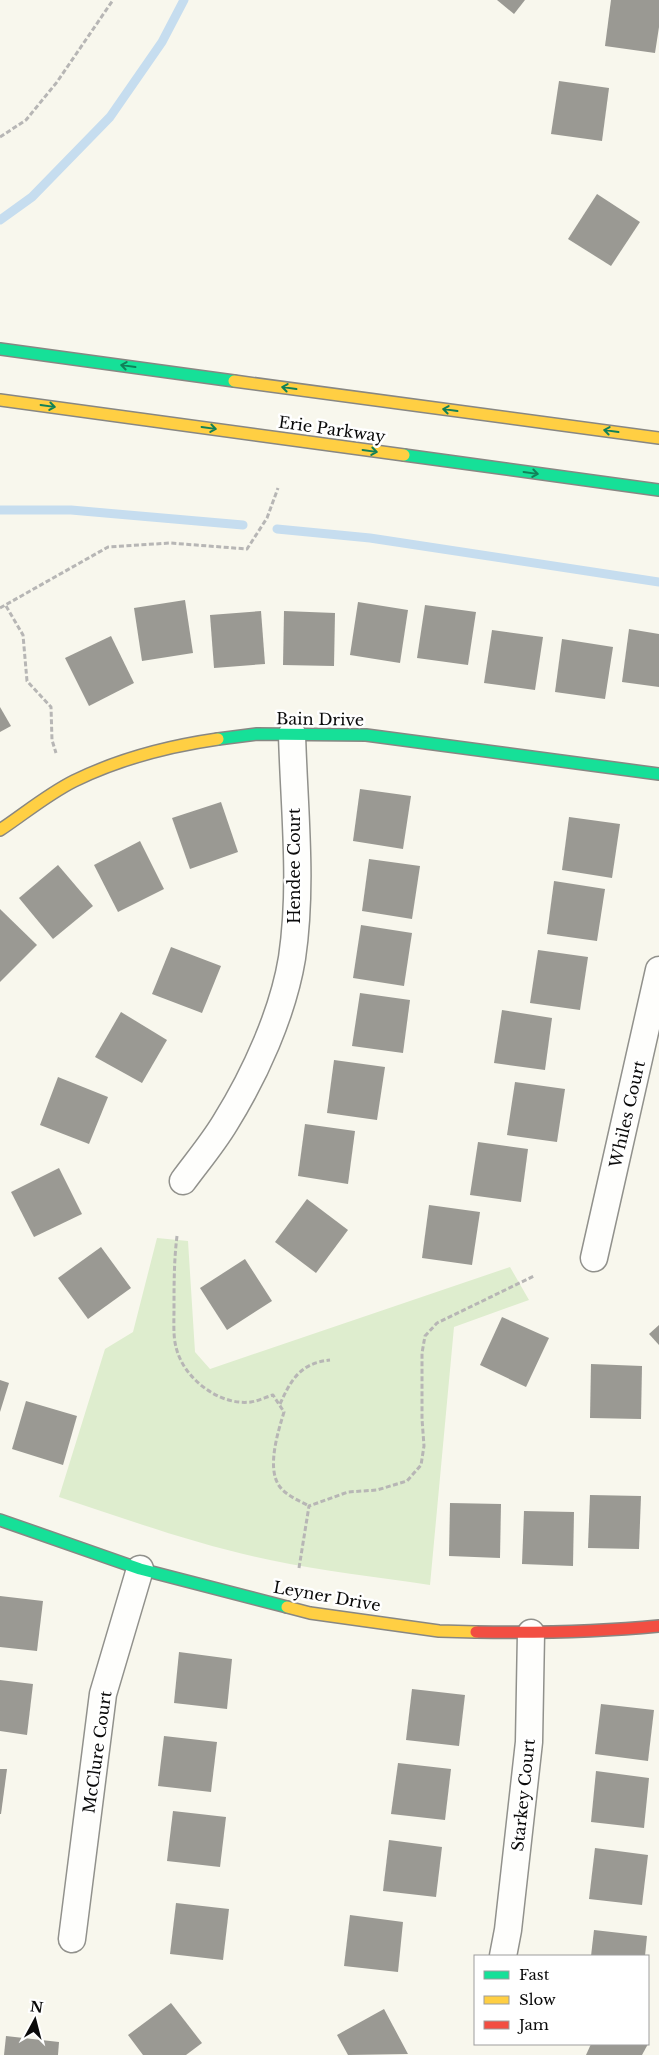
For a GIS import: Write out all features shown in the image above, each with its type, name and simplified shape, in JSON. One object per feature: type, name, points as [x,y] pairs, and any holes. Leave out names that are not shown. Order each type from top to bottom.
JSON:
[{"type":"street","points":[[0,349],[659,438]]},
{"type":"street","name":"Erie Parkway","points":[[0,400],[659,490]]},
{"type":"street","name":"Bain Drive","points":[[0,830],[72,782],[111,764],[190,744],[257,734],[366,735],[659,774]]},
{"type":"street","name":"Hendee Court","points":[[183,1181],[226,1123],[260,1057],[280,1007],[292,958],[297,896],[292,734]]},
{"type":"street","name":"Whiles Court","points":[[594,1258],[659,970]]},
{"type":"street","name":"Leyner Drive","points":[[0,1520],[140,1569],[310,1613],[439,1631],[530,1633],[604,1631],[659,1626]]},
{"type":"street","name":"McClure Court","points":[[72,1939],[103,1694],[140,1569]]},
{"type":"street","name":"Starkey Court","points":[[503,1955],[508,1930],[529,1742],[530,1633]]},
{"type":"path","points":[[0,137],[26,120],[58,82],[113,0]]},
{"type":"path","points":[[0,608],[108,547],[170,543],[247,549],[267,518],[278,488]]},
{"type":"path","points":[[6,606],[23,635],[27,681],[51,707],[52,740],[56,753]]},
{"type":"path","points":[[177,1236],[174,1258],[174,1318],[176,1347],[183,1363],[198,1382],[213,1394],[231,1400],[251,1402],[273,1395],[284,1412],[276,1439],[274,1474],[280,1487],[293,1498],[309,1506],[348,1492],[376,1490],[407,1481],[421,1464],[424,1446],[422,1419],[424,1336],[437,1323],[534,1276]]},
{"type":"path","points":[[279,1405],[291,1381],[307,1365],[330,1360]]},
{"type":"path","points":[[299,1568],[309,1506]]},
{"type":"green space","points":[[157,1238],[188,1241],[195,1352],[210,1369],[510,1267],[529,1300],[454,1327],[430,1585],[310,1567],[243,1554],[163,1532],[59,1497],[105,1349],[133,1332]]},
{"type":"building","points":[[497,0],[525,0],[514,14]]},
{"type":"building","points":[[611,0],[659,0],[659,27],[655,53],[605,46]]},
{"type":"building","points":[[559,81],[609,88],[602,141],[551,134]]},
{"type":"building","points":[[597,194],[640,222],[611,266],[568,239]]},
{"type":"building","points":[[185,600],[193,653],[142,661],[134,608]]},
{"type":"building","points":[[358,602],[408,610],[400,663],[350,655]]},
{"type":"building","points":[[425,605],[476,612],[468,665],[417,658]]},
{"type":"building","points":[[261,611],[265,664],[214,668],[210,615]]},
{"type":"building","points":[[284,611],[335,613],[334,666],[283,665]]},
{"type":"building","points":[[629,629],[659,634],[659,687],[622,682]]},
{"type":"building","points":[[492,630],[543,637],[535,690],[484,683]]},
{"type":"building","points":[[111,636],[134,683],[89,706],[65,658]]},
{"type":"building","points":[[562,639],[613,647],[605,699],[555,692]]},
{"type":"building","points":[[0,707],[11,726],[0,732]]},
{"type":"building","points":[[360,789],[411,796],[403,849],[353,841]]},
{"type":"building","points":[[221,802],[238,852],[190,869],[172,818]]},
{"type":"building","points":[[569,817],[620,824],[612,878],[562,870]]},
{"type":"building","points":[[140,841],[164,889],[118,912],[94,865]]},
{"type":"building","points":[[369,859],[420,866],[412,919],[362,911]]},
{"type":"building","points":[[58,865],[93,906],[53,939],[19,898]]},
{"type":"building","points":[[554,881],[605,889],[597,941],[547,934]]},
{"type":"building","points":[[0,909],[37,945],[0,982]]},
{"type":"building","points":[[361,925],[412,933],[404,986],[353,978]]},
{"type":"building","points":[[171,947],[221,966],[202,1013],[152,994]]},
{"type":"building","points":[[538,950],[588,957],[580,1010],[530,1003]]},
{"type":"building","points":[[360,993],[410,1000],[403,1053],[352,1046]]},
{"type":"building","points":[[502,1010],[552,1018],[545,1070],[494,1063]]},
{"type":"building","points":[[121,1012],[167,1040],[142,1083],[95,1057]]},
{"type":"building","points":[[334,1060],[385,1067],[377,1120],[327,1113]]},
{"type":"building","points":[[58,1077],[108,1097],[89,1144],[40,1125]]},
{"type":"building","points":[[515,1082],[565,1089],[557,1142],[507,1135]]},
{"type":"building","points":[[305,1124],[355,1131],[348,1184],[298,1176]]},
{"type":"building","points":[[478,1142],[528,1149],[521,1202],[470,1195]]},
{"type":"building","points":[[59,1168],[82,1214],[34,1237],[11,1192]]},
{"type":"building","points":[[307,1199],[348,1230],[316,1273],[275,1242]]},
{"type":"building","points":[[429,1205],[480,1212],[472,1265],[422,1258]]},
{"type":"building","points":[[101,1247],[131,1288],[88,1319],[58,1278]]},
{"type":"building","points":[[245,1259],[272,1301],[227,1330],[200,1288]]},
{"type":"building","points":[[502,1317],[549,1338],[526,1387],[480,1365]]},
{"type":"building","points":[[659,1325],[659,1345],[649,1334]]},
{"type":"building","points":[[591,1364],[642,1366],[641,1419],[590,1418]]},
{"type":"building","points":[[0,1380],[9,1383],[0,1412]]},
{"type":"building","points":[[26,1401],[77,1416],[63,1465],[12,1449]]},
{"type":"building","points":[[590,1495],[641,1496],[639,1549],[588,1548]]},
{"type":"building","points":[[450,1503],[501,1504],[500,1558],[449,1556]]},
{"type":"building","points":[[524,1511],[574,1512],[573,1566],[522,1564]]},
{"type":"building","points":[[0,1596],[43,1601],[37,1651],[0,1647]]},
{"type":"building","points":[[179,1652],[232,1659],[227,1709],[174,1703]]},
{"type":"building","points":[[0,1680],[33,1684],[27,1735],[0,1731]]},
{"type":"building","points":[[412,1689],[465,1695],[459,1746],[406,1740]]},
{"type":"building","points":[[601,1704],[654,1710],[648,1761],[595,1754]]},
{"type":"building","points":[[164,1736],[217,1742],[211,1792],[158,1786]]},
{"type":"building","points":[[398,1763],[451,1769],[445,1820],[391,1814]]},
{"type":"building","points":[[0,1769],[7,1769],[1,1814],[0,1814]]},
{"type":"building","points":[[596,1771],[649,1778],[644,1828],[591,1822]]},
{"type":"building","points":[[173,1811],[226,1817],[220,1867],[167,1861]]},
{"type":"building","points":[[389,1840],[442,1847],[436,1897],[383,1891]]},
{"type":"building","points":[[595,1848],[648,1855],[642,1905],[589,1899]]},
{"type":"building","points":[[176,1903],[229,1909],[223,1960],[170,1954]]},
{"type":"building","points":[[350,1915],[403,1922],[398,1972],[344,1966]]},
{"type":"building","points":[[594,1930],[647,1936],[645,1955],[591,1955]]},
{"type":"building","points":[[171,2003],[202,2043],[186,2055],[143,2055],[128,2035]]},
{"type":"building","points":[[384,2009],[408,2054],[348,2055],[337,2035]]},
{"type":"building","points":[[6,2036],[59,2042],[58,2055],[4,2055]]},
{"type":"building","points":[[591,2045],[647,2045],[642,2055],[586,2055]]},
{"type":"waterway","points":[[0,220],[32,197],[110,117],[162,42],[184,0]]},
{"type":"waterway","points":[[0,510],[71,510],[243,525]]},
{"type":"waterway","points":[[277,529],[370,538],[659,582]]},
{"type":"traffic: fast","points":[[0,349],[234,381]]},
{"type":"traffic: fast","points":[[404,455],[659,490]]},
{"type":"traffic: fast","points":[[218,739],[257,734],[366,735],[659,774]]},
{"type":"traffic: fast","points":[[0,1520],[140,1569],[287,1607]]},
{"type":"traffic: slow","points":[[234,381],[659,438]]},
{"type":"traffic: slow","points":[[0,400],[404,455]]},
{"type":"traffic: slow","points":[[0,830],[55,792],[91,773],[144,754],[218,739]]},
{"type":"traffic: slow","points":[[287,1607],[310,1613],[439,1631],[476,1632]]},
{"type":"traffic: jam","points":[[476,1632],[568,1632],[659,1626]]}]
